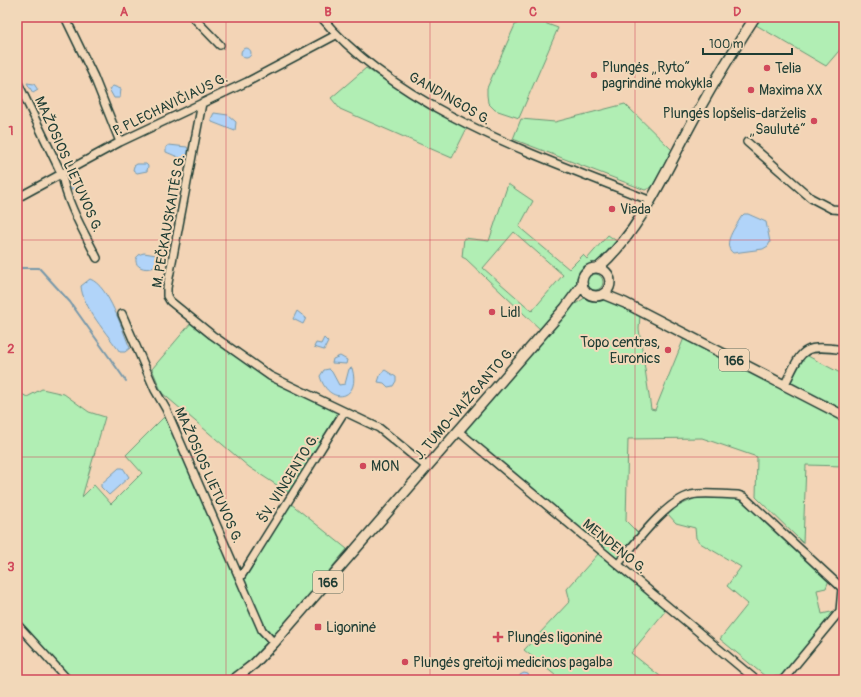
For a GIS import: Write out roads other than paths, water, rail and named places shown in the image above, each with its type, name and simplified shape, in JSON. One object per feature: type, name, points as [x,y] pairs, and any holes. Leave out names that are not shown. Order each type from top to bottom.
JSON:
[{"type":"main road","points":[[608,275],[598,268],[618,248],[651,201],[705,99],[755,17]]},
{"type":"main road","points":[[603,294],[609,286],[608,275],[618,248]]},
{"type":"main road","name":"166","points":[[582,285],[585,273],[589,270],[598,268]]},
{"type":"main road","points":[[582,285],[588,294]]},
{"type":"main road","name":"J. TUMO-VAIŽGANTO G.","points":[[274,644],[565,308],[582,285]]},
{"type":"main road","name":"166","points":[[609,286],[625,303]]},
{"type":"main road","name":"166","points":[[588,294],[596,296],[603,294],[625,303],[844,416]]},
{"type":"main road","name":"J. TUMO-VAIŽGANTO G.","points":[[565,308],[588,294]]},
{"type":"main road","name":"166","points":[[238,679],[274,644]]},
{"type":"street","points":[[65,17],[94,78],[120,142]]},
{"type":"street","points":[[193,17],[220,45]]},
{"type":"street","name":"GANDINGOS G.","points":[[321,17],[336,35],[387,77],[475,130],[651,201]]},
{"type":"street","name":"P. PLECHAVIČIAUS G.","points":[[17,198],[62,175],[120,142],[247,82],[336,35]]},
{"type":"street","name":"MAŽOSIOS LIETUVOS G.","points":[[17,80],[62,175],[75,213],[97,258]]},
{"type":"street","name":"M. PEČKAUSKAITĖS G.","points":[[202,103],[167,296],[170,302],[212,335],[270,376],[379,428],[426,467]]},
{"type":"street","points":[[747,142],[811,198],[832,209],[844,210]]},
{"type":"street","name":"MAŽOSIOS LIETUVOS G.","points":[[122,314],[262,630],[274,644]]},
{"type":"street","points":[[784,386],[800,355],[806,349],[826,348],[844,350]]},
{"type":"street","name":"ŠV. VINCENTO G.","points":[[240,578],[344,412]]},
{"type":"street","name":"MENDENO G.","points":[[458,431],[756,680]]},
{"type":"street","points":[[618,564],[664,512],[681,499],[692,495],[738,495],[744,497],[842,588],[840,611],[783,680]]},
{"type":"street","points":[[17,624],[68,680]]},
{"type":"water","points":[[244,48],[248,48],[251,53],[248,58],[244,58],[241,55],[241,51]]},
{"type":"water","points":[[27,83],[34,84],[38,90],[33,93]]},
{"type":"water","points":[[113,86],[121,89],[120,98],[114,98],[109,89]]},
{"type":"water","points":[[214,113],[228,115],[236,122],[235,131],[212,122],[211,119]]},
{"type":"water","points":[[169,145],[187,147],[188,154],[185,160],[166,152],[166,147]]},
{"type":"water","points":[[137,164],[146,164],[148,166],[147,171],[137,173],[133,170],[134,166]]},
{"type":"water","points":[[75,181],[80,186],[75,191],[70,186]]},
{"type":"water","points":[[744,214],[748,214],[766,222],[770,242],[768,246],[763,249],[733,253],[728,245],[729,240],[733,230]]},
{"type":"water","points":[[144,253],[156,255],[159,260],[155,267],[148,269],[137,264],[137,257]]},
{"type":"water","points":[[90,279],[97,283],[103,290],[114,309],[130,348],[125,352],[120,352],[96,320],[82,294],[81,286]]},
{"type":"water","points":[[297,311],[306,318],[303,324],[293,319]]},
{"type":"water","points":[[324,338],[328,342],[324,350],[314,347],[316,343],[321,344]]},
{"type":"water","points":[[340,356],[347,360],[346,364],[332,363],[333,359]]},
{"type":"water","points":[[352,368],[354,379],[352,387],[348,393],[343,396],[336,395],[324,386],[320,376],[324,370],[329,369],[332,372],[339,385],[345,384],[349,369]]},
{"type":"water","points":[[385,370],[396,377],[396,381],[393,386],[388,387],[384,383],[378,382],[381,373]]},
{"type":"water","points":[[119,468],[123,468],[129,477],[109,495],[101,487],[101,484]]},
{"type":"water","points":[[524,673],[528,674],[530,680],[519,680],[520,675]]},
{"type":"waterway","points":[[17,268],[39,268],[70,302],[126,381]]},
{"type":"place","name":"Telia","points":[[767,68]]},
{"type":"place","name":"Plungės „Ryto“ pagrindinė mokykla","points":[[594,75]]},
{"type":"place","name":"Maxima XX","points":[[751,90]]},
{"type":"place","name":"Plungės lopšelis-darželis „Saulutė“","points":[[814,121]]},
{"type":"place","name":"Viada","points":[[612,209]]},
{"type":"place","name":"Lidl","points":[[492,312]]},
{"type":"place","name":"Topo centras, Euronics","points":[[668,350]]},
{"type":"place","name":"MON","points":[[363,466]]},
{"type":"place","name":"Ligoninė","points":[[318,627]]},
{"type":"place","name":"Plungės ligoninė","points":[[498,637]]},
{"type":"place","name":"Plungės greitoji medicinos pagalba","points":[[405,662]]}]
